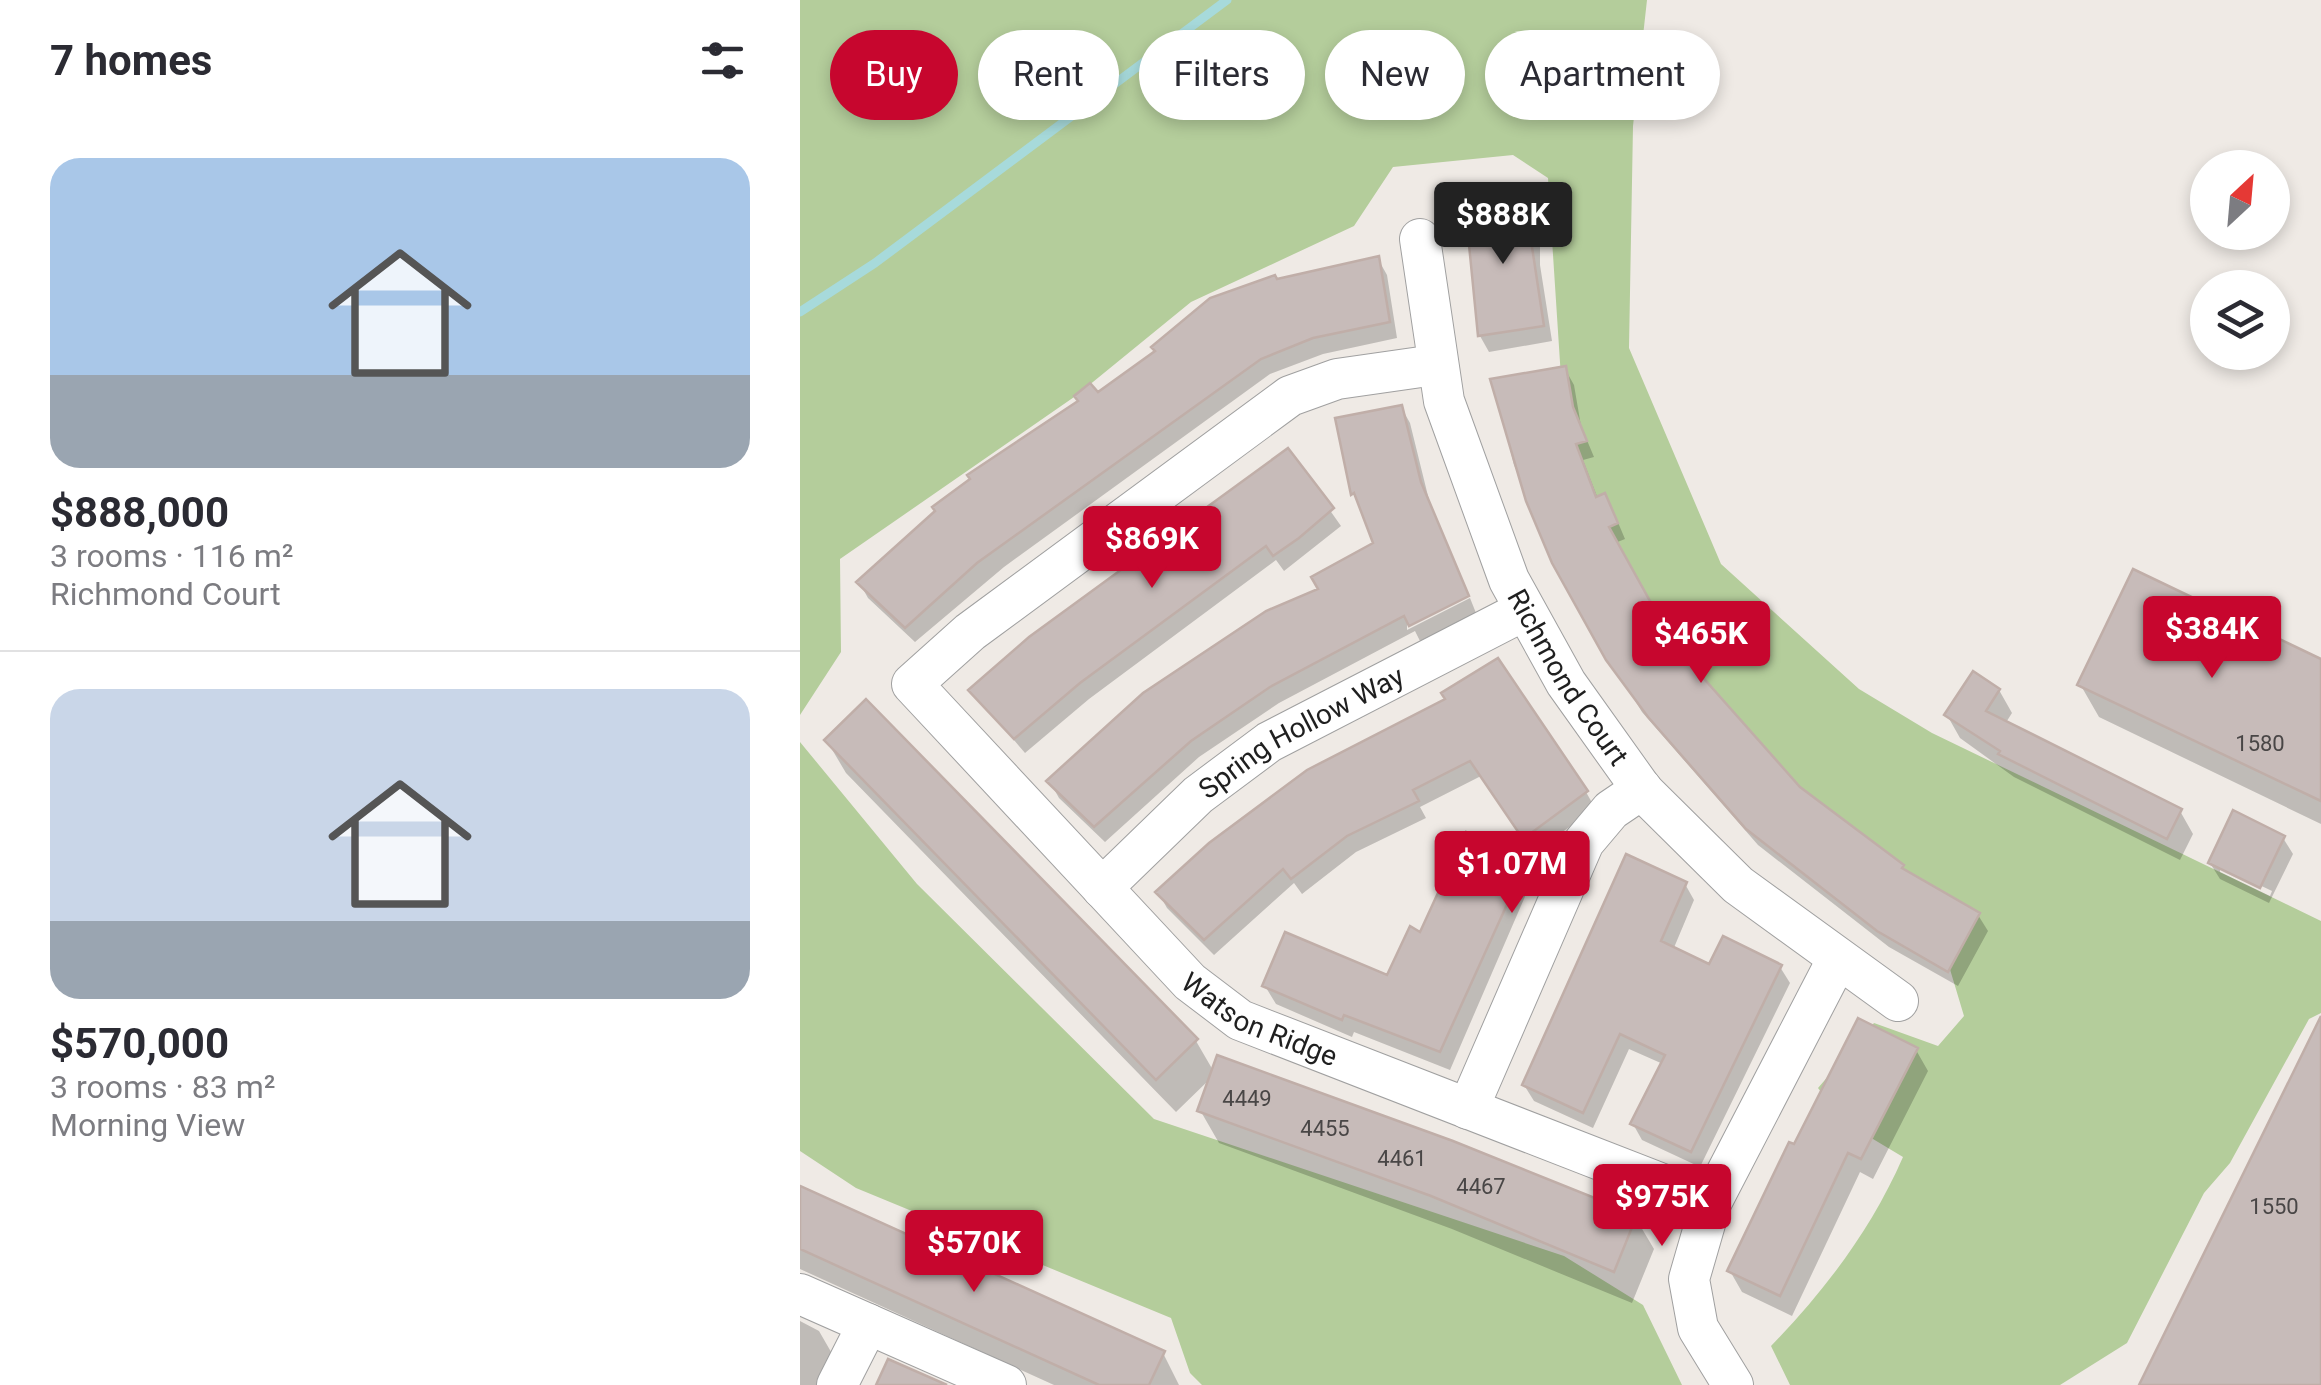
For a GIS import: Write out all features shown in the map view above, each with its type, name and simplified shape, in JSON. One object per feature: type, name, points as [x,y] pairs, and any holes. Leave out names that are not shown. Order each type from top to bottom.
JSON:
[{"type":"street","name":"Richmond Court","points":[[1420,239],[1435,366],[1509,580],[1566,682],[1642,789],[1738,885],[1836,960],[1898,1001]]},
{"type":"street","name":"Watson Ridge","points":[[1435,366],[1336,379],[1290,396],[970,632],[912,684],[1190,982],[1240,1020],[1711,1203]]},
{"type":"street","name":"Spring Hollow Way","points":[[1102,888],[1198,795],[1269,742],[1526,610]]},
{"type":"street","points":[[1468,1108],[1584,842],[1611,810],[1642,789]]},
{"type":"street","points":[[1733,1385],[1698,1328],[1689,1280],[1711,1203],[1836,960]]},
{"type":"street","points":[[800,1294],[1006,1385]]},
{"type":"street","points":[[837,1385],[868,1324]]},
{"type":"green space","points":[[800,0],[1647,0],[1644,30],[1485,30],[1485,120],[1634,120],[1629,348],[1721,564],[1859,689],[1932,733],[2321,921],[2321,1013],[2309,1019],[2230,1163],[2204,1193],[2127,1343],[2060,1385],[1790,1385],[1771,1346],[1846,1258],[1903,1157],[1843,1121],[1818,1088],[1874,1023],[1938,1046],[1964,1016],[1949,966],[1640,699],[1562,393],[1548,178],[1513,155],[1393,167],[1354,226],[1191,302],[1077,395],[840,559],[841,652],[800,715]]},
{"type":"green space","points":[[800,742],[917,884],[1154,1119],[1564,1256],[1643,1305],[1682,1385],[1202,1385],[1190,1373],[1171,1318],[856,1188],[800,1151]]},
{"type":"building","points":[[1532,202],[1532,247],[1544,326],[1478,336],[1465,204]]},
{"type":"building","points":[[1379,256],[1390,322],[1313,338],[1261,359],[977,563],[905,628],[856,582],[935,511],[932,507],[970,479],[967,475],[1078,401],[1074,396],[1090,383],[1098,392],[1155,351],[1151,347],[1210,298],[1275,275],[1277,279]]},
{"type":"building","points":[[1566,366],[1573,407],[1587,441],[1576,444],[1596,497],[1605,493],[1618,523],[1609,527],[1675,646],[1800,787],[1904,865],[1902,868],[1980,913],[1948,972],[1877,931],[1746,829],[1648,717],[1606,660],[1552,563],[1526,501],[1490,379]]},
{"type":"building","points":[[1402,405],[1421,482],[1469,596],[1409,626],[1404,616],[1270,687],[1191,741],[1094,827],[1046,781],[1143,693],[1266,611],[1318,589],[1311,577],[1373,543],[1354,493],[1351,495],[1335,418]]},
{"type":"building","points":[[1288,448],[1334,508],[1299,538],[1273,556],[1266,546],[1080,683],[1014,739],[968,690],[1029,637]]},
{"type":"building","points":[[2133,569],[2321,659],[2321,801],[2077,685]]},
{"type":"building","points":[[1498,658],[1588,791],[1523,839],[1470,761],[1413,790],[1419,801],[1347,836],[1291,879],[1283,869],[1204,940],[1155,892],[1209,843],[1307,770],[1445,699],[1441,693]]},
{"type":"building","points":[[1973,671],[2000,689],[1986,711],[2182,809],[2167,839],[1998,754],[2000,751],[1944,715]]},
{"type":"building","points":[[866,699],[1198,1039],[1156,1080],[824,740]]},
{"type":"building","points":[[2233,810],[2285,836],[2260,888],[2208,863]]},
{"type":"building","points":[[1466,832],[1524,858],[1524,867],[1440,1052],[1344,1015],[1342,1020],[1262,986],[1285,932],[1387,975],[1410,926],[1420,932]]},
{"type":"building","points":[[1626,854],[1687,882],[1661,941],[1709,964],[1723,936],[1782,965],[1691,1152],[1630,1124],[1665,1055],[1620,1034],[1583,1113],[1522,1085]]},
{"type":"building","points":[[2321,1016],[2321,1385],[2139,1385]]},
{"type":"building","points":[[1858,1018],[1918,1048],[1861,1159],[1848,1153],[1780,1296],[1727,1271],[1789,1142],[1794,1144]]},
{"type":"building","points":[[1217,1055],[1453,1141],[1637,1215],[1614,1272],[1431,1196],[1197,1111]]},
{"type":"building","points":[[800,1186],[1165,1351],[1149,1385],[1099,1385],[800,1249]]},
{"type":"building","points":[[888,1359],[947,1385],[876,1385]]},
{"type":"waterway","points":[[800,312],[875,263],[1227,0]]}]
